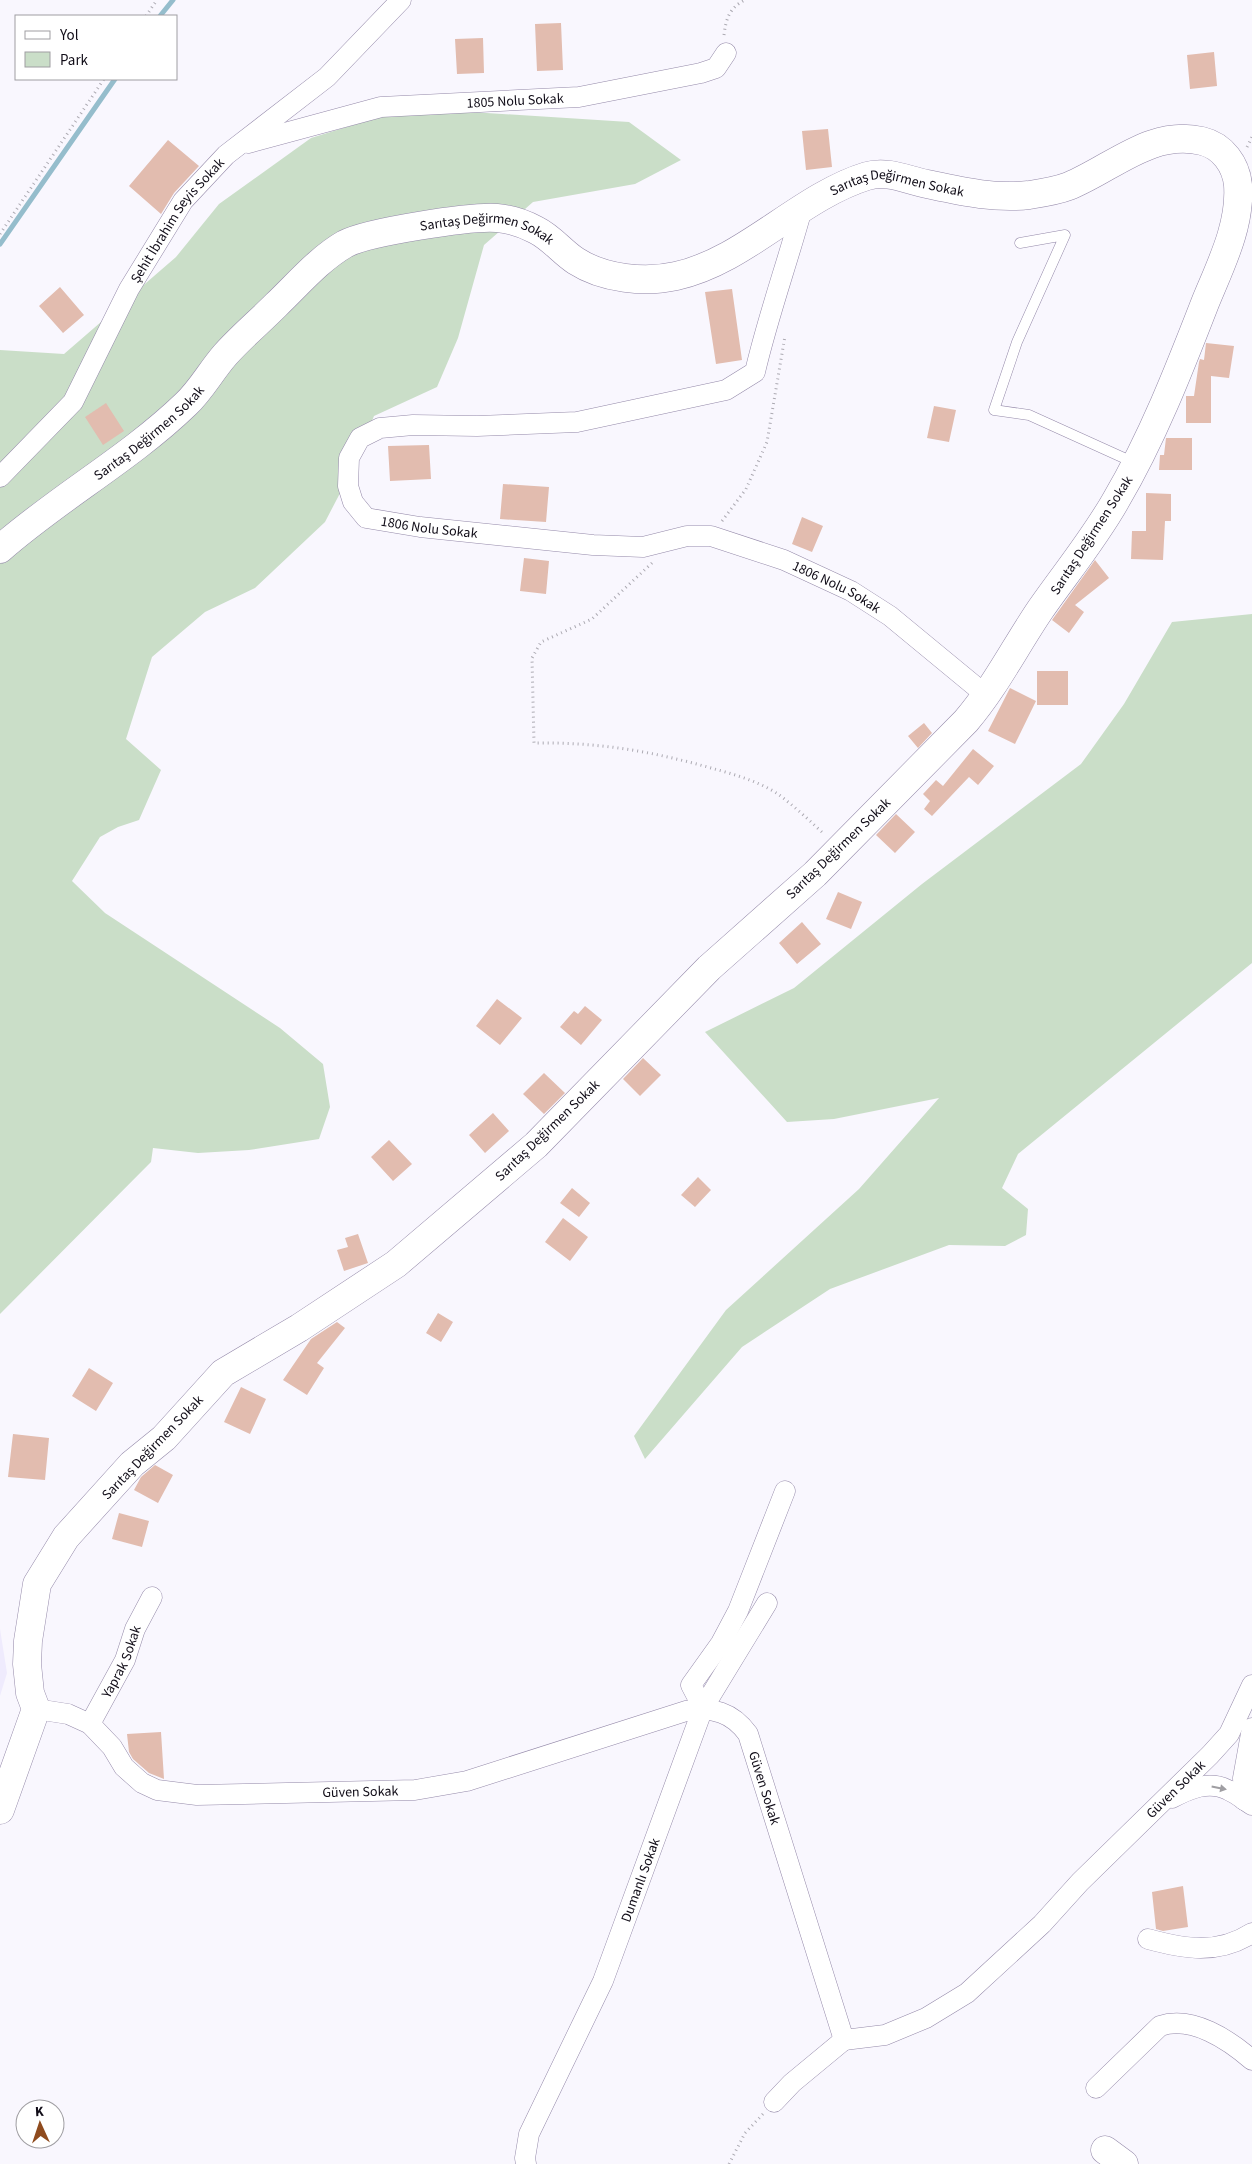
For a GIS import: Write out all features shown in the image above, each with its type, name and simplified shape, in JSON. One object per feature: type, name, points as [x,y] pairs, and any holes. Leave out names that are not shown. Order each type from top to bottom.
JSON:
[{"type":"street","name":"Şehit İbrahim Seyis Sokak","points":[[0,477],[73,402],[129,289],[183,201],[236,146],[327,77],[401,0]]},
{"type":"street","name":"1805 Nolu Sokak","points":[[236,146],[381,108],[579,97],[701,73],[716,68],[726,53]]},
{"type":"street","name":"Sarıtaş Değirmen Sokak","points":[[0,549],[155,432],[191,400],[224,356],[264,316],[318,263],[348,242],[381,233],[496,218],[521,224],[538,231],[554,241],[575,261],[604,273],[654,280],[690,272],[732,252],[802,209],[847,184],[872,174],[890,174],[969,193],[1008,197],[1031,195],[1071,185],[1145,146],[1181,138],[1214,145],[1227,156],[1236,170],[1238,190],[1237,214],[1228,246],[1192,336],[1136,464],[1114,505],[1039,613],[987,696],[966,721],[815,874],[709,968],[536,1145],[396,1264],[299,1328],[223,1372],[164,1438],[132,1464],[66,1536],[37,1584],[27,1664],[30,1693],[36,1709]]},
{"type":"street","name":"1806 Nolu Sokak","points":[[802,209],[788,261],[768,317],[756,372],[726,390],[577,422],[477,426],[413,425],[380,428],[360,438],[349,458],[348,486],[353,502],[366,518],[420,527],[593,546],[643,547],[686,536],[711,536],[784,560],[850,591],[890,616],[987,696]]},
{"type":"street","points":[[703,1708],[691,1685],[721,1643],[738,1610],[785,1492]]},
{"type":"street","name":"Yaprak Sokak","points":[[90,1724],[125,1660],[135,1629],[152,1597]]},
{"type":"street","name":"Dumanlı Sokak","points":[[526,2164],[525,2158],[529,2134],[603,1981],[703,1708],[767,1603]]},
{"type":"street","name":"Güven Sokak","points":[[36,1709],[68,1714],[90,1724],[112,1747],[124,1767],[142,1783],[157,1790],[197,1795],[415,1790],[468,1781],[686,1710],[703,1708],[724,1713],[739,1721],[748,1734],[844,2040],[885,2035],[926,2018],[967,1993],[1042,1924],[1080,1882],[1229,1734],[1252,1684]]},
{"type":"street","points":[[0,1810],[36,1709]]},
{"type":"street","points":[[1248,1803],[1243,1778],[1252,1728]]},
{"type":"street","points":[[1160,1804],[1185,1791],[1202,1786],[1228,1789],[1248,1803]]},
{"type":"street","points":[[1148,1940],[1176,1947],[1208,1950],[1238,1942],[1252,1933]]},
{"type":"street","points":[[1096,2088],[1160,2026],[1170,2022],[1188,2023],[1210,2032],[1252,2060]]},
{"type":"street","points":[[774,2102],[792,2084],[844,2040]]},
{"type":"lane","points":[[1020,243],[1065,235],[1016,342],[994,410],[1029,414],[1136,464]]},
{"type":"path","points":[[147,15],[157,0]]},
{"type":"path","points":[[726,53],[723,38],[727,16],[736,5],[745,0]]},
{"type":"path","points":[[0,234],[103,80]]},
{"type":"path","points":[[711,536],[746,489],[767,442],[785,332]]},
{"type":"path","points":[[656,560],[629,587],[592,619],[541,642],[532,658],[534,743],[582,743],[636,750],[673,757],[739,776],[776,794],[808,818],[840,848]]},
{"type":"path","points":[[729,2164],[745,2133],[774,2102]]},
{"type":"shaded area","points":[[0,1629],[7,1673],[0,1696]]},
{"type":"green space","points":[[408,108],[629,122],[681,160],[635,184],[533,202],[484,245],[458,338],[437,387],[374,416],[350,474],[325,522],[255,588],[205,612],[152,657],[126,739],[161,770],[139,820],[118,827],[100,837],[72,881],[105,913],[280,1028],[323,1064],[330,1107],[319,1139],[249,1150],[198,1153],[153,1148],[151,1162],[0,1314],[0,350],[64,354],[176,257],[219,204],[311,138]]},
{"type":"green space","points":[[1252,614],[1252,963],[1018,1154],[1002,1188],[1028,1209],[1026,1235],[1005,1246],[949,1245],[830,1289],[742,1347],[645,1459],[634,1436],[726,1310],[859,1189],[939,1098],[834,1119],[787,1122],[705,1032],[794,988],[922,884],[1081,764],[1124,704],[1172,622]]},
{"type":"building","points":[[561,23],[563,70],[537,71],[535,24]]},
{"type":"building","points":[[483,38],[484,73],[457,74],[455,39]]},
{"type":"building","points":[[1214,52],[1217,86],[1190,89],[1187,55]]},
{"type":"building","points":[[828,129],[832,167],[806,170],[802,131]]},
{"type":"building","points":[[168,140],[199,166],[174,193],[161,214],[129,186]]},
{"type":"building","points":[[60,287],[84,315],[63,333],[39,306]]},
{"type":"building","points":[[732,289],[742,360],[716,364],[705,292]]},
{"type":"building","points":[[1206,343],[1234,346],[1229,378],[1211,376],[1211,423],[1186,423],[1186,396],[1194,396],[1199,362],[1200,359],[1204,360]]},
{"type":"building","points":[[106,403],[124,431],[103,445],[85,417]]},
{"type":"building","points":[[934,406],[956,410],[949,442],[927,438]]},
{"type":"building","points":[[1166,438],[1192,438],[1192,470],[1159,470],[1160,455],[1164,455]]},
{"type":"building","points":[[429,445],[431,479],[390,481],[388,446]]},
{"type":"building","points":[[503,484],[549,487],[546,522],[500,519]]},
{"type":"building","points":[[1146,493],[1171,494],[1171,521],[1165,521],[1163,560],[1131,559],[1132,531],[1146,531]]},
{"type":"building","points":[[802,517],[823,526],[812,552],[792,544]]},
{"type":"building","points":[[524,558],[549,561],[546,594],[520,591]]},
{"type":"building","points":[[1095,560],[1109,578],[1075,605],[1084,612],[1069,633],[1052,620]]},
{"type":"building","points":[[1037,671],[1068,671],[1068,705],[1037,705]]},
{"type":"building","points":[[1010,688],[1036,701],[1015,744],[988,731]]},
{"type":"building","points":[[924,723],[932,733],[918,748],[908,736]]},
{"type":"building","points":[[973,749],[994,766],[978,785],[969,777],[932,816],[924,809],[930,801],[923,794],[936,780],[943,786]]},
{"type":"building","points":[[896,814],[915,832],[895,853],[876,835]]},
{"type":"building","points":[[838,892],[862,902],[851,929],[826,919]]},
{"type":"building","points":[[802,922],[821,944],[797,964],[779,943]]},
{"type":"building","points":[[497,999],[522,1018],[500,1045],[476,1026]]},
{"type":"building","points":[[585,1006],[602,1020],[581,1045],[560,1027],[574,1011],[578,1014]]},
{"type":"building","points":[[643,1058],[661,1075],[640,1096],[623,1079]]},
{"type":"building","points":[[544,1073],[565,1093],[544,1114],[523,1094]]},
{"type":"building","points":[[493,1113],[509,1131],[485,1153],[469,1135]]},
{"type":"building","points":[[389,1140],[412,1164],[393,1181],[371,1157]]},
{"type":"building","points":[[698,1177],[711,1190],[695,1207],[681,1195]]},
{"type":"building","points":[[572,1188],[590,1203],[579,1217],[560,1203]]},
{"type":"building","points":[[563,1218],[588,1237],[570,1261],[545,1242]]},
{"type":"building","points":[[358,1234],[368,1263],[344,1271],[337,1250],[348,1247],[345,1238]]},
{"type":"building","points":[[438,1313],[453,1322],[441,1342],[426,1333]]},
{"type":"building","points":[[337,1322],[345,1328],[317,1363],[324,1368],[307,1395],[283,1380],[311,1339]]},
{"type":"building","points":[[89,1368],[113,1383],[96,1411],[72,1396]]},
{"type":"building","points":[[241,1387],[266,1399],[250,1434],[224,1422]]},
{"type":"building","points":[[13,1434],[49,1438],[45,1480],[8,1477]]},
{"type":"building","points":[[155,1465],[173,1475],[158,1503],[134,1490],[141,1477]]},
{"type":"building","points":[[119,1513],[149,1521],[142,1547],[112,1539]]},
{"type":"building","points":[[161,1732],[164,1779],[149,1773],[133,1759],[129,1752],[127,1734]]},
{"type":"building","points":[[1183,1886],[1188,1927],[1163,1931],[1156,1929],[1152,1892]]},
{"type":"waterway","points":[[161,15],[173,0]]},
{"type":"waterway","points":[[0,244],[114,80]]}]
